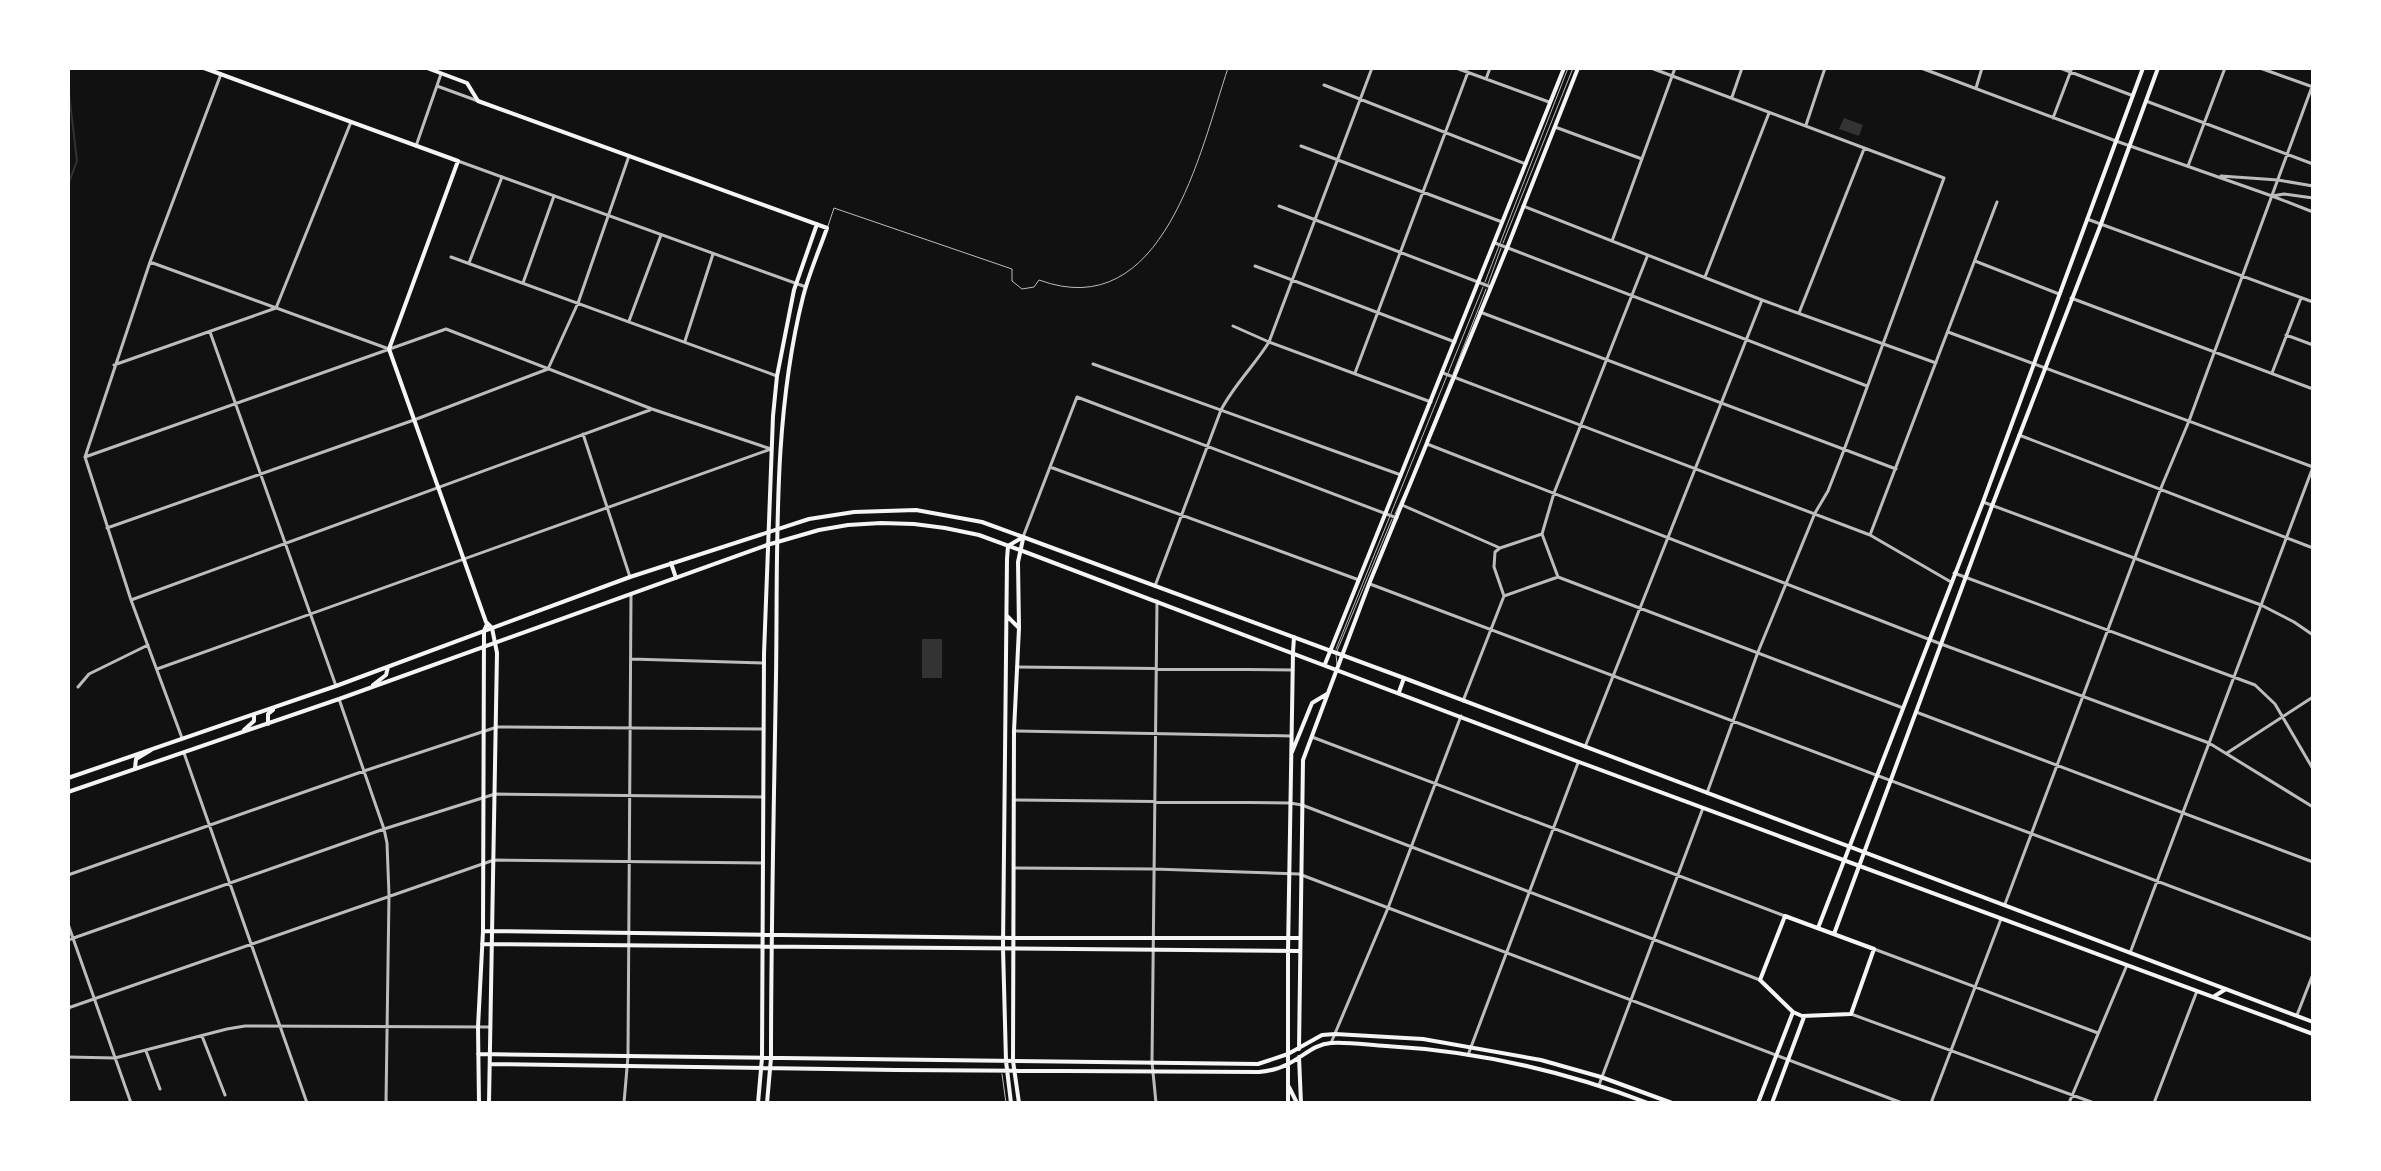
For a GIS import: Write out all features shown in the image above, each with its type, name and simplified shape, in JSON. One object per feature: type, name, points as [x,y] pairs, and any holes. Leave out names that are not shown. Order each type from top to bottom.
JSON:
[{"type":"main road","points":[[204,68],[458,161],[389,349],[496,642],[490,1064],[484,1103]]},
{"type":"main road","points":[[427,68],[467,83],[478,101],[827,228],[806,287],[795,332],[783,416],[777,543],[771,1068],[769,1094],[763,1103]]},
{"type":"main road","points":[[1325,664],[1336,653],[1369,584],[1401,475],[1431,402],[1448,376],[1480,312],[1485,285],[1501,246],[1502,222],[1549,102],[1566,68]]},
{"type":"main road","points":[[1299,1103],[1299,874],[1303,760],[1337,669],[1336,653],[1359,580],[1391,516],[1402,505],[1427,444],[1455,342],[1523,206],[1576,68]]},
{"type":"main road","points":[[1818,928],[1983,502],[2143,68]]},
{"type":"main road","points":[[1834,934],[1965,577],[2158,68]]},
{"type":"main road","points":[[763,1103],[763,729],[771,449],[777,376],[783,345],[796,284],[817,224]]},
{"type":"main road","points":[[783,345],[795,332]]},
{"type":"main road","points":[[68,778],[336,686],[630,577],[768,531],[835,513],[916,510],[982,522],[1124,574],[1585,747],[1663,782],[1707,793],[2313,1022]]},
{"type":"main road","points":[[68,792],[368,689],[767,545],[848,525],[881,523],[945,528],[979,535],[1461,716],[1529,737],[1579,762],[2313,1034]]},
{"type":"main road","points":[[1008,546],[1023,537]]},
{"type":"main road","points":[[1019,1103],[1013,1061],[1012,999],[1014,731],[1023,537]]},
{"type":"main road","points":[[1008,546],[1003,948],[1004,1071],[1009,1103]]},
{"type":"main road","points":[[701,554],[706,567]]},
{"type":"main road","points":[[671,563],[676,578]]},
{"type":"main road","points":[[1119,587],[1124,574]]},
{"type":"main road","points":[[1128,590],[1133,578]]},
{"type":"main road","points":[[765,627],[776,614]]},
{"type":"main road","points":[[1007,616],[1019,628]]},
{"type":"main road","points":[[484,1103],[479,1096],[478,1027],[483,931],[484,631],[487,624]]},
{"type":"main road","points":[[1288,1103],[1294,637]]},
{"type":"main road","points":[[764,654],[776,667]]},
{"type":"main road","points":[[484,661],[497,660]]},
{"type":"main road","points":[[368,689],[386,675],[388,667]]},
{"type":"main road","points":[[1399,692],[1404,678]]},
{"type":"main road","points":[[1291,754],[1312,703],[1329,693]]},
{"type":"main road","points":[[268,724],[268,714],[290,702]]},
{"type":"main road","points":[[239,733],[252,725],[254,714]]},
{"type":"main road","points":[[1529,737],[1542,732]]},
{"type":"main road","points":[[135,768],[138,757],[164,743]]},
{"type":"main road","points":[[484,764],[495,780]]},
{"type":"main road","points":[[1005,779],[1014,787]]},
{"type":"main road","points":[[1651,788],[1663,782]]},
{"type":"main road","points":[[483,830],[495,815]]},
{"type":"main road","points":[[1005,852],[1015,839]]},
{"type":"main road","points":[[1005,889],[1014,901]]},
{"type":"main road","points":[[482,897],[493,912]]},
{"type":"main road","points":[[1785,916],[1818,928],[1874,949],[1851,1014],[1804,1017],[1793,1012],[1760,980],[1785,916]]},
{"type":"main road","points":[[2055,938],[2061,928]]},
{"type":"main road","points":[[483,931],[1013,938],[1299,938]]},
{"type":"main road","points":[[2064,942],[2071,931]]},
{"type":"main road","points":[[482,944],[1299,951]]},
{"type":"main road","points":[[2213,997],[2226,989]]},
{"type":"main road","points":[[480,993],[490,1009]]},
{"type":"main road","points":[[1004,1007],[1012,999]]},
{"type":"main road","points":[[1758,1103],[1793,1012]]},
{"type":"main road","points":[[1772,1103],[1804,1017]]},
{"type":"main road","points":[[478,1054],[1258,1064],[1288,1054],[1312,1039],[1335,1034],[1406,1038],[1541,1060],[1601,1077],[1672,1103]]},
{"type":"main road","points":[[1405,1047],[1406,1038]]},
{"type":"main road","points":[[490,1064],[1259,1072],[1288,1064],[1311,1049],[1331,1043],[1405,1047],[1538,1068],[1648,1103]]},
{"type":"main road","points":[[1538,1068],[1541,1060]]},
{"type":"main road","points":[[1288,1084],[1299,1103]]},
{"type":"street","points":[[1155,586],[1221,410],[1232,389],[1269,342],[1372,68]]},
{"type":"street","points":[[1456,68],[1549,102]]},
{"type":"street","points":[[1486,79],[1490,68]]},
{"type":"street","points":[[1651,68],[1944,178],[1844,450],[1758,652],[1707,793]]},
{"type":"street","points":[[1612,241],[1675,68]]},
{"type":"street","points":[[1732,97],[1742,68]]},
{"type":"street","points":[[1806,125],[1825,68]]},
{"type":"street","points":[[1921,68],[2313,212]]},
{"type":"street","points":[[1976,88],[1982,68]]},
{"type":"street","points":[[2060,68],[2133,96]]},
{"type":"street","points":[[2188,166],[2225,68]]},
{"type":"street","points":[[2005,904],[2313,86],[2260,68]]},
{"type":"street","points":[[2053,118],[2071,70]]},
{"type":"street","points":[[1355,373],[1468,72]]},
{"type":"street","points":[[416,146],[441,73]]},
{"type":"street","points":[[182,738],[131,600],[85,457],[150,262],[221,74]]},
{"type":"street","points":[[1324,85],[1526,164]]},
{"type":"street","points":[[437,86],[478,101]]},
{"type":"street","points":[[2146,101],[2313,164]]},
{"type":"street","points":[[1705,277],[1769,111]]},
{"type":"street","points":[[114,365],[276,308],[351,122]]},
{"type":"street","points":[[1553,127],[1642,159]]},
{"type":"street","points":[[1301,146],[1502,222]]},
{"type":"street","points":[[1799,313],[1865,147]]},
{"type":"street","points":[[107,528],[262,475],[548,369],[578,303],[629,156]]},
{"type":"street","points":[[458,161],[806,287]]},
{"type":"street","points":[[2217,176],[2313,186]]},
{"type":"street","points":[[469,263],[502,177]]},
{"type":"street","points":[[2272,196],[2284,194],[2313,198]]},
{"type":"street","points":[[523,284],[554,196]]},
{"type":"street","points":[[1870,535],[1997,202]]},
{"type":"street","points":[[1279,206],[1485,285]]},
{"type":"street","points":[[1523,206],[1762,300],[1936,363]]},
{"type":"street","points":[[2087,219],[2313,302]]},
{"type":"street","points":[[628,322],[661,235]]},
{"type":"street","points":[[1501,246],[1867,386]]},
{"type":"street","points":[[684,343],[713,254]]},
{"type":"street","points":[[1558,577],[1542,534],[1554,493],[1647,255]]},
{"type":"street","points":[[451,257],[777,376]]},
{"type":"street","points":[[1975,261],[2059,294]]},
{"type":"street","points":[[150,262],[389,349]]},
{"type":"street","points":[[1255,266],[1455,342]]},
{"type":"street","points":[[2071,298],[2313,389]]},
{"type":"street","points":[[2272,373],[2301,298]]},
{"type":"street","points":[[1585,747],[1762,300]]},
{"type":"street","points":[[1480,312],[1896,469]]},
{"type":"street","points":[[1233,326],[1431,402]]},
{"type":"street","points":[[85,457],[446,329],[652,409],[771,449]]},
{"type":"street","points":[[210,332],[336,686]]},
{"type":"street","points":[[1948,332],[2313,467],[2130,953]]},
{"type":"street","points":[[2286,335],[2313,345]]},
{"type":"street","points":[[1093,364],[1401,475]]},
{"type":"street","points":[[1448,376],[1870,535],[1951,582]]},
{"type":"street","points":[[1023,537],[1077,397],[1391,516]]},
{"type":"street","points":[[131,600],[652,409]]},
{"type":"street","points":[[583,434],[630,577]]},
{"type":"street","points":[[2019,435],[2313,548]]},
{"type":"street","points":[[1427,444],[1941,644],[2209,743],[2313,807]]},
{"type":"street","points":[[157,669],[771,449]]},
{"type":"street","points":[[1050,466],[1359,580]]},
{"type":"street","points":[[1983,502],[2261,605],[2313,635]]},
{"type":"street","points":[[1402,505],[1500,548]]},
{"type":"street","points":[[1463,701],[1504,596],[1494,567],[1495,552],[1542,534]]},
{"type":"street","points":[[1954,573],[2255,685],[2283,716],[2313,769]]},
{"type":"street","points":[[1504,596],[1558,577],[1903,708]]},
{"type":"street","points":[[1369,584],[2313,940]]},
{"type":"street","points":[[624,1103],[628,1066],[631,593]]},
{"type":"street","points":[[1156,1103],[1152,1062],[1157,601]]},
{"type":"street","points":[[78,687],[89,674],[148,645]]},
{"type":"street","points":[[631,659],[764,663]]},
{"type":"street","points":[[1017,667],[1293,670]]},
{"type":"street","points":[[2227,753],[2313,697]]},
{"type":"street","points":[[339,699],[384,829],[389,895],[386,1103]]},
{"type":"street","points":[[1916,712],[2313,862]]},
{"type":"street","points":[[1331,1043],[1388,908],[1461,716]]},
{"type":"street","points":[[68,875],[497,727],[763,729]]},
{"type":"street","points":[[1014,731],[1291,736]]},
{"type":"street","points":[[1312,737],[1785,916]]},
{"type":"street","points":[[184,753],[307,1103]]},
{"type":"street","points":[[1468,1055],[1579,762]]},
{"type":"street","points":[[70,939],[484,796],[763,797]]},
{"type":"street","points":[[1014,800],[1302,805],[1760,980]]},
{"type":"street","points":[[1599,1085],[1703,808]]},
{"type":"street","points":[[68,1008],[494,860],[763,863]]},
{"type":"street","points":[[1014,868],[1299,874],[1902,1103]]},
{"type":"street","points":[[1931,1103],[2001,919]]},
{"type":"street","points":[[68,924],[70,939],[131,1103]]},
{"type":"street","points":[[1874,949],[2098,1033]]},
{"type":"street","points":[[2069,1103],[2127,965]]},
{"type":"street","points":[[2296,1016],[2313,974]]},
{"type":"street","points":[[2154,1103],[2197,991]]},
{"type":"street","points":[[1851,1014],[2094,1103]]},
{"type":"street","points":[[68,1057],[115,1058],[236,1027],[490,1027]]},
{"type":"street","points":[[202,1036],[225,1095]]},
{"type":"street","points":[[146,1051],[160,1089]]},
{"type":"lane","points":[[827,228],[834,208],[1012,269],[1011,277],[1018,287],[1030,288],[1039,280],[1061,287],[1093,287],[1122,275],[1147,256],[1162,237],[1178,210],[1228,68]]},
{"type":"lane","points":[[1501,246],[1566,68]]},
{"type":"lane","points":[[1501,246],[1576,68]]},
{"type":"lane","points":[[1391,516],[1485,285]]},
{"type":"lane","points":[[1336,653],[1485,285]]},
{"type":"shaded area","points":[[1844,118],[1863,125],[1859,136],[1839,129]]},
{"type":"shaded area","points":[[922,639],[942,639],[942,678],[922,678]]},
{"type":"waterway","points":[[68,85],[77,161],[68,185]]}]
